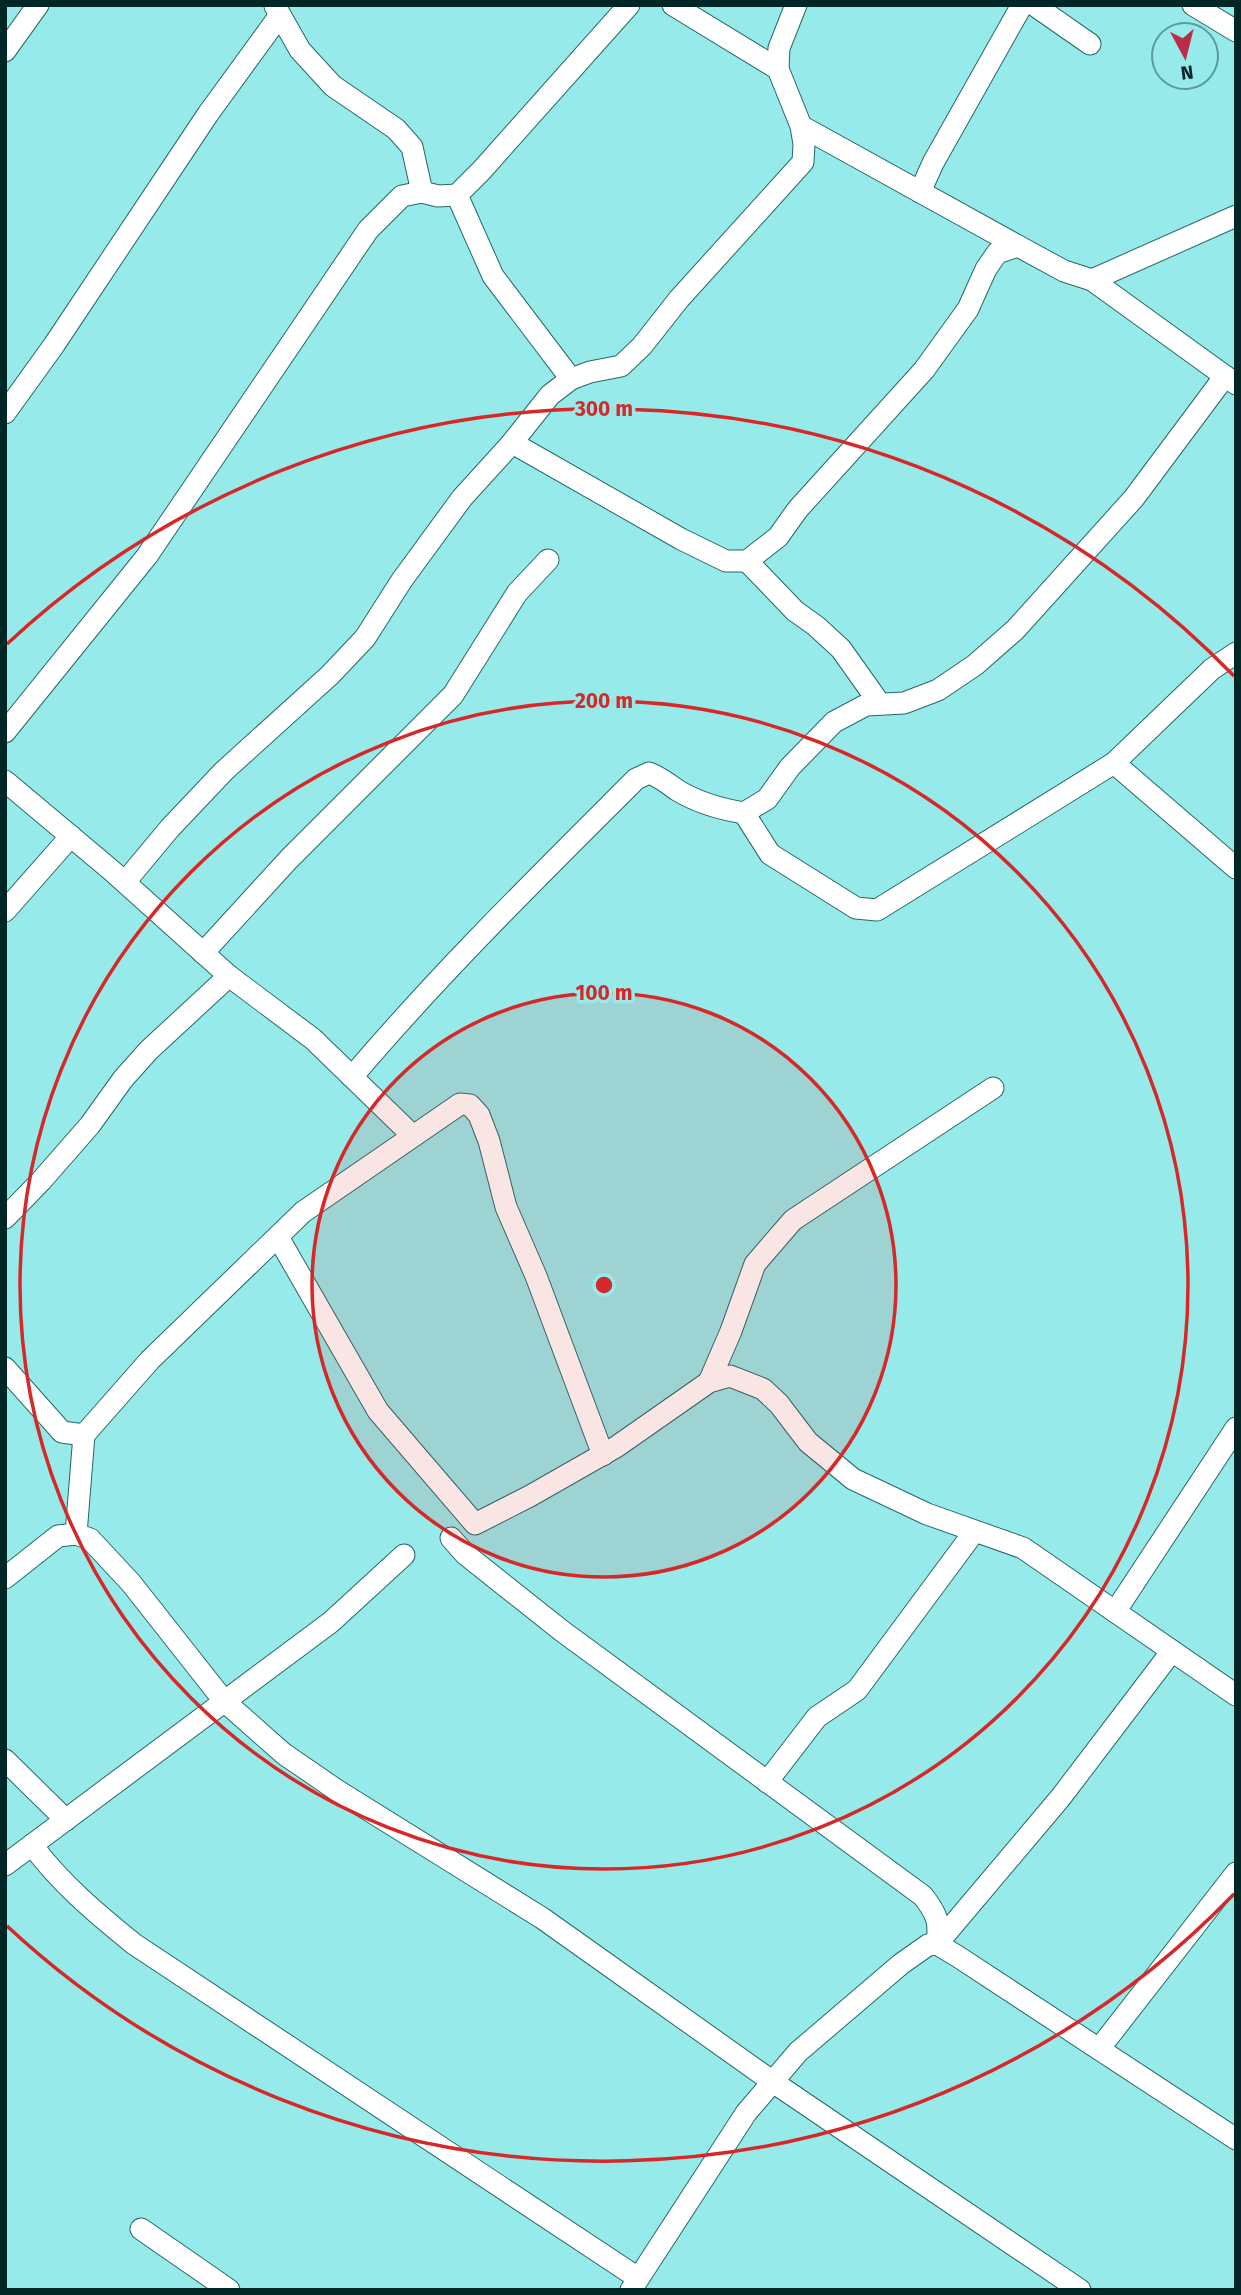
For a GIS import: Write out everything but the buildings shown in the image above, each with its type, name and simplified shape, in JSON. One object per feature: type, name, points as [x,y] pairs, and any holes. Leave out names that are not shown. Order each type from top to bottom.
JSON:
[{"type":"street","points":[[5,51],[38,5]]},
{"type":"street","points":[[5,732],[147,555],[368,230],[402,195],[422,192],[438,196],[457,195],[629,5]]},
{"type":"street","points":[[673,5],[778,69]]},
{"type":"street","points":[[125,882],[170,828],[224,771],[330,675],[365,638],[402,580],[461,498],[511,444],[551,395],[571,379],[621,366],[642,346],[679,299],[803,162],[801,126],[778,69],[779,48],[796,5]]},
{"type":"street","points":[[920,192],[933,163],[1022,5]]},
{"type":"street","points":[[1034,5],[1090,44]]},
{"type":"street","points":[[1193,5],[1236,30]]},
{"type":"street","points":[[5,413],[54,345],[277,10],[300,50],[333,86],[396,129],[412,147],[422,192]]},
{"type":"street","points":[[352,1077],[404,1015],[499,915],[636,779],[649,773],[716,809],[744,813],[767,799],[790,767],[834,722],[866,705],[904,703],[938,690],[975,665],[1015,629],[1134,498],[1230,380],[1092,280],[1065,271],[801,126]]},
{"type":"street","points":[[457,195],[493,275],[571,379]]},
{"type":"street","points":[[1092,280],[1236,216]]},
{"type":"street","points":[[511,444],[681,539],[726,561],[747,561],[778,537],[798,509],[924,370],[968,309],[986,269],[997,253],[1018,246]]},
{"type":"street","points":[[203,953],[289,859],[453,695],[517,593],[548,560]]},
{"type":"street","points":[[747,561],[795,611],[841,649],[880,704]]},
{"type":"street","points":[[744,813],[770,854],[856,908],[877,910],[1114,763],[1212,669],[1236,653]]},
{"type":"street","points":[[1114,763],[1236,868]]},
{"type":"street","points":[[5,781],[125,882],[229,976],[313,1039],[414,1136]]},
{"type":"street","points":[[5,911],[71,836]]},
{"type":"street","points":[[5,1218],[90,1125],[122,1079],[149,1049],[229,976]]},
{"type":"street","points":[[709,1382],[755,1264],[793,1220],[993,1088]]},
{"type":"street","points":[[76,1534],[85,1435],[150,1360],[303,1212],[460,1104],[470,1105],[476,1110],[489,1140],[506,1207],[536,1276],[603,1455]]},
{"type":"street","points":[[278,1237],[378,1410],[475,1524],[603,1455],[709,1382],[730,1376],[763,1389],[779,1404],[808,1442],[853,1479],[927,1514],[1023,1548],[1236,1695]]},
{"type":"street","points":[[5,1368],[62,1432],[85,1435]]},
{"type":"street","points":[[1115,1612],[1236,1428]]},
{"type":"street","points":[[767,1782],[817,1717],[857,1690],[974,1532]]},
{"type":"street","points":[[5,1578],[58,1536],[76,1534],[90,1539],[131,1583],[224,1701],[284,1754],[338,1791],[542,1918],[773,2082],[1080,2290]]},
{"type":"street","points":[[451,1538],[466,1554],[562,1631],[923,1896],[940,1925],[937,1944]]},
{"type":"street","points":[[5,1865],[331,1622],[404,1555]]},
{"type":"street","points":[[937,1944],[1061,1797],[1172,1651]]},
{"type":"street","points":[[5,1760],[66,1820]]},
{"type":"street","points":[[32,1845],[52,1871],[134,1944],[634,2284],[746,2113],[798,2052],[901,1964],[928,1945],[937,1944],[1236,2139]]},
{"type":"street","points":[[1099,2049],[1236,1873]]},
{"type":"street","points":[[141,2229],[229,2290]]}]
